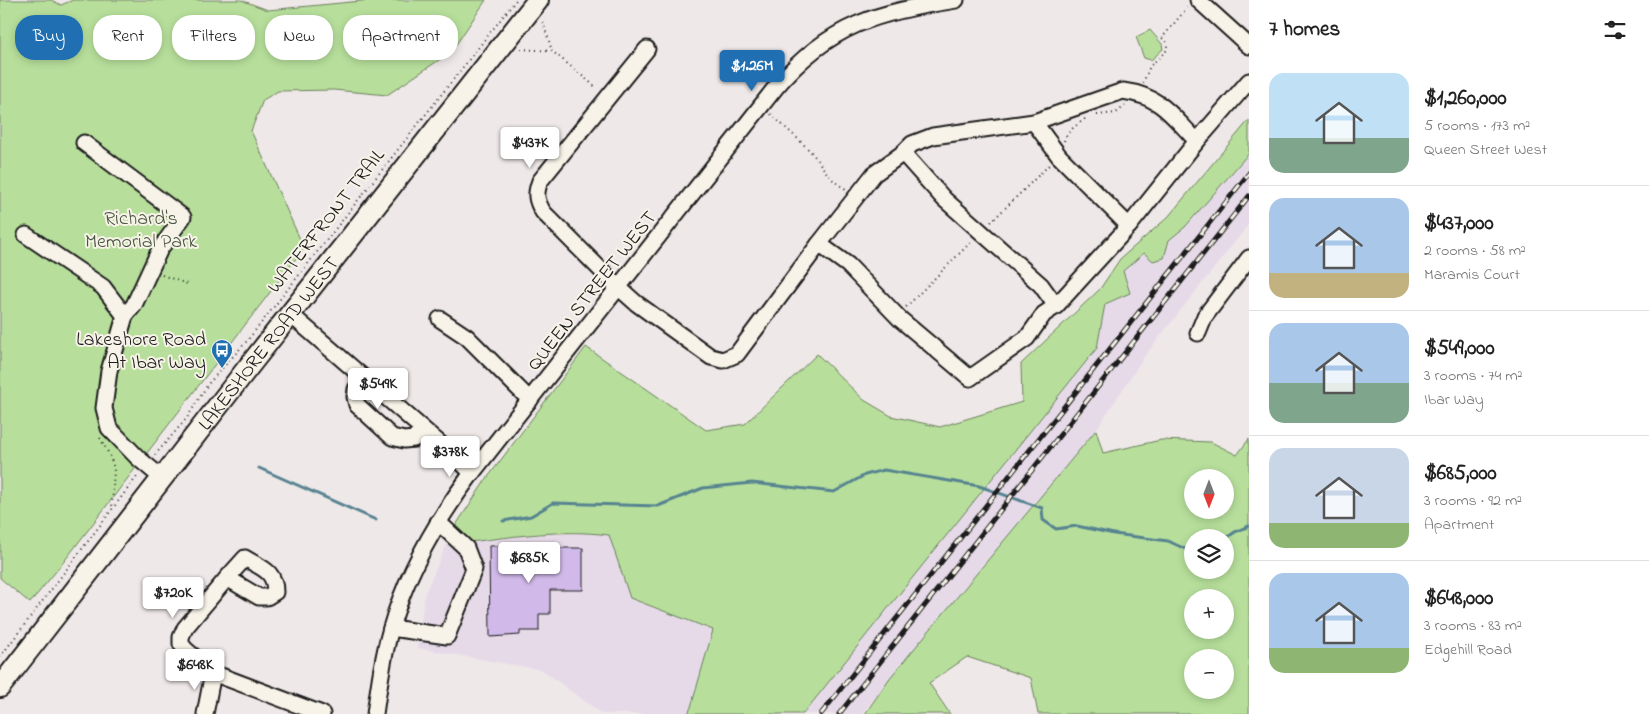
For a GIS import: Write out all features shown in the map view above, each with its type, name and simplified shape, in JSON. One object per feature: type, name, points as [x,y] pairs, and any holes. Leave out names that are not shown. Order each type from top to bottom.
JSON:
[{"type":"main road","name":"LAKESHORE ROAD WEST","points":[[0,687],[290,314],[538,0]]},
{"type":"street","name":"QUEEN STREET WEST","points":[[375,714],[391,628],[414,567],[438,522],[472,473],[761,105],[802,59],[843,30],[862,21],[888,13],[956,0]]},
{"type":"street","points":[[1198,0],[1249,46]]},
{"type":"street","points":[[646,49],[540,181],[536,191],[536,201],[543,212],[636,303],[711,357],[723,360],[737,354],[874,174],[912,144],[933,136],[1034,122],[1123,91],[1139,93],[1159,102],[1197,141]]},
{"type":"street","points":[[820,244],[848,265],[900,319],[970,378],[1027,338],[1044,314],[1056,306],[1129,226],[1249,80]]},
{"type":"street","points":[[1034,122],[1059,156],[1129,226]]},
{"type":"street","points":[[84,143],[183,216],[160,249],[134,305],[125,316],[109,371],[104,408],[109,428],[138,458],[162,478]]},
{"type":"street","points":[[903,153],[944,199],[1041,285],[1056,306]]},
{"type":"street","points":[[26,235],[103,287],[125,316]]},
{"type":"street","points":[[1198,333],[1205,316],[1249,258]]},
{"type":"street","points":[[290,314],[472,473]]},
{"type":"street","points":[[440,319],[467,337],[530,400]]},
{"type":"street","points":[[365,379],[356,388],[355,397],[357,405],[392,437],[414,440],[423,430]]},
{"type":"street","points":[[391,628],[447,636],[474,569],[466,548],[438,522]]},
{"type":"street","points":[[227,578],[185,628],[181,637],[181,644],[213,673],[322,714]]},
{"type":"street","points":[[205,714],[213,673]]},
{"type":"path","name":"WATERFRONT TRAIL","points":[[154,456],[187,418],[208,384],[248,341],[516,0]]},
{"type":"path","points":[[543,22],[552,51],[607,96]]},
{"type":"path","points":[[521,49],[552,51]]},
{"type":"path","points":[[761,105],[812,153],[823,170],[837,185],[858,195]]},
{"type":"path","points":[[151,270],[186,284]]},
{"type":"path","points":[[0,658],[140,474]]},
{"type":"shaded area","points":[[1249,120],[1249,224],[1144,357],[1096,430],[862,714],[799,714],[1022,402],[1021,364],[1100,289],[1120,259],[1168,217]]},
{"type":"shaded area","points":[[454,528],[470,542],[526,535],[592,533],[682,542],[771,714],[602,714],[542,670],[417,648],[425,593]]},
{"type":"green space","name":"Richard's Memorial Park","points":[[0,0],[51,0],[61,5],[73,0],[241,0],[268,10],[372,0],[486,0],[458,42],[458,15],[343,15],[343,60],[439,60],[387,95],[334,90],[278,91],[263,100],[251,131],[304,248],[62,564],[30,603],[0,578]]},
{"type":"green space","points":[[1150,30],[1162,44],[1163,49],[1151,60],[1144,58],[1136,37]]},
{"type":"green space","points":[[1249,120],[1249,153],[1185,227],[1169,240],[1164,258],[1153,261],[1144,253],[1123,271],[1130,293],[1105,304],[1097,348],[803,714],[688,714],[713,630],[630,598],[609,535],[557,533],[470,542],[454,528],[485,481],[586,347],[706,430],[745,424],[817,354],[864,400],[891,416],[940,427],[1022,402],[1021,364],[1100,289],[1120,259],[1168,217]]},
{"type":"green space","points":[[1096,430],[1103,453],[1161,440],[1211,442],[1237,455],[1249,439],[1249,714],[1038,714],[1031,678],[967,657],[929,683],[950,714],[865,714],[889,679]]},
{"type":"building","points":[[558,545],[558,548],[583,548],[583,590],[550,590],[550,614],[539,614],[539,631],[520,631],[520,635],[490,637],[489,546]]},
{"type":"waterway","points":[[259,468],[376,520]]},
{"type":"waterway","points":[[503,521],[531,516],[553,503],[658,506],[703,488],[752,483],[834,492],[865,475],[884,470],[979,486],[1042,508],[1043,520],[1056,529],[1077,526],[1114,534],[1168,541],[1184,548]]},
{"type":"waterway","points":[[1234,533],[1249,526]]},
{"type":"railway","points":[[821,714],[1249,173]]},
{"type":"railway","points":[[839,714],[1249,196]]},
{"type":"place","name":"Lakeshore Road At Ibar Way","points":[[222,369]]}]
